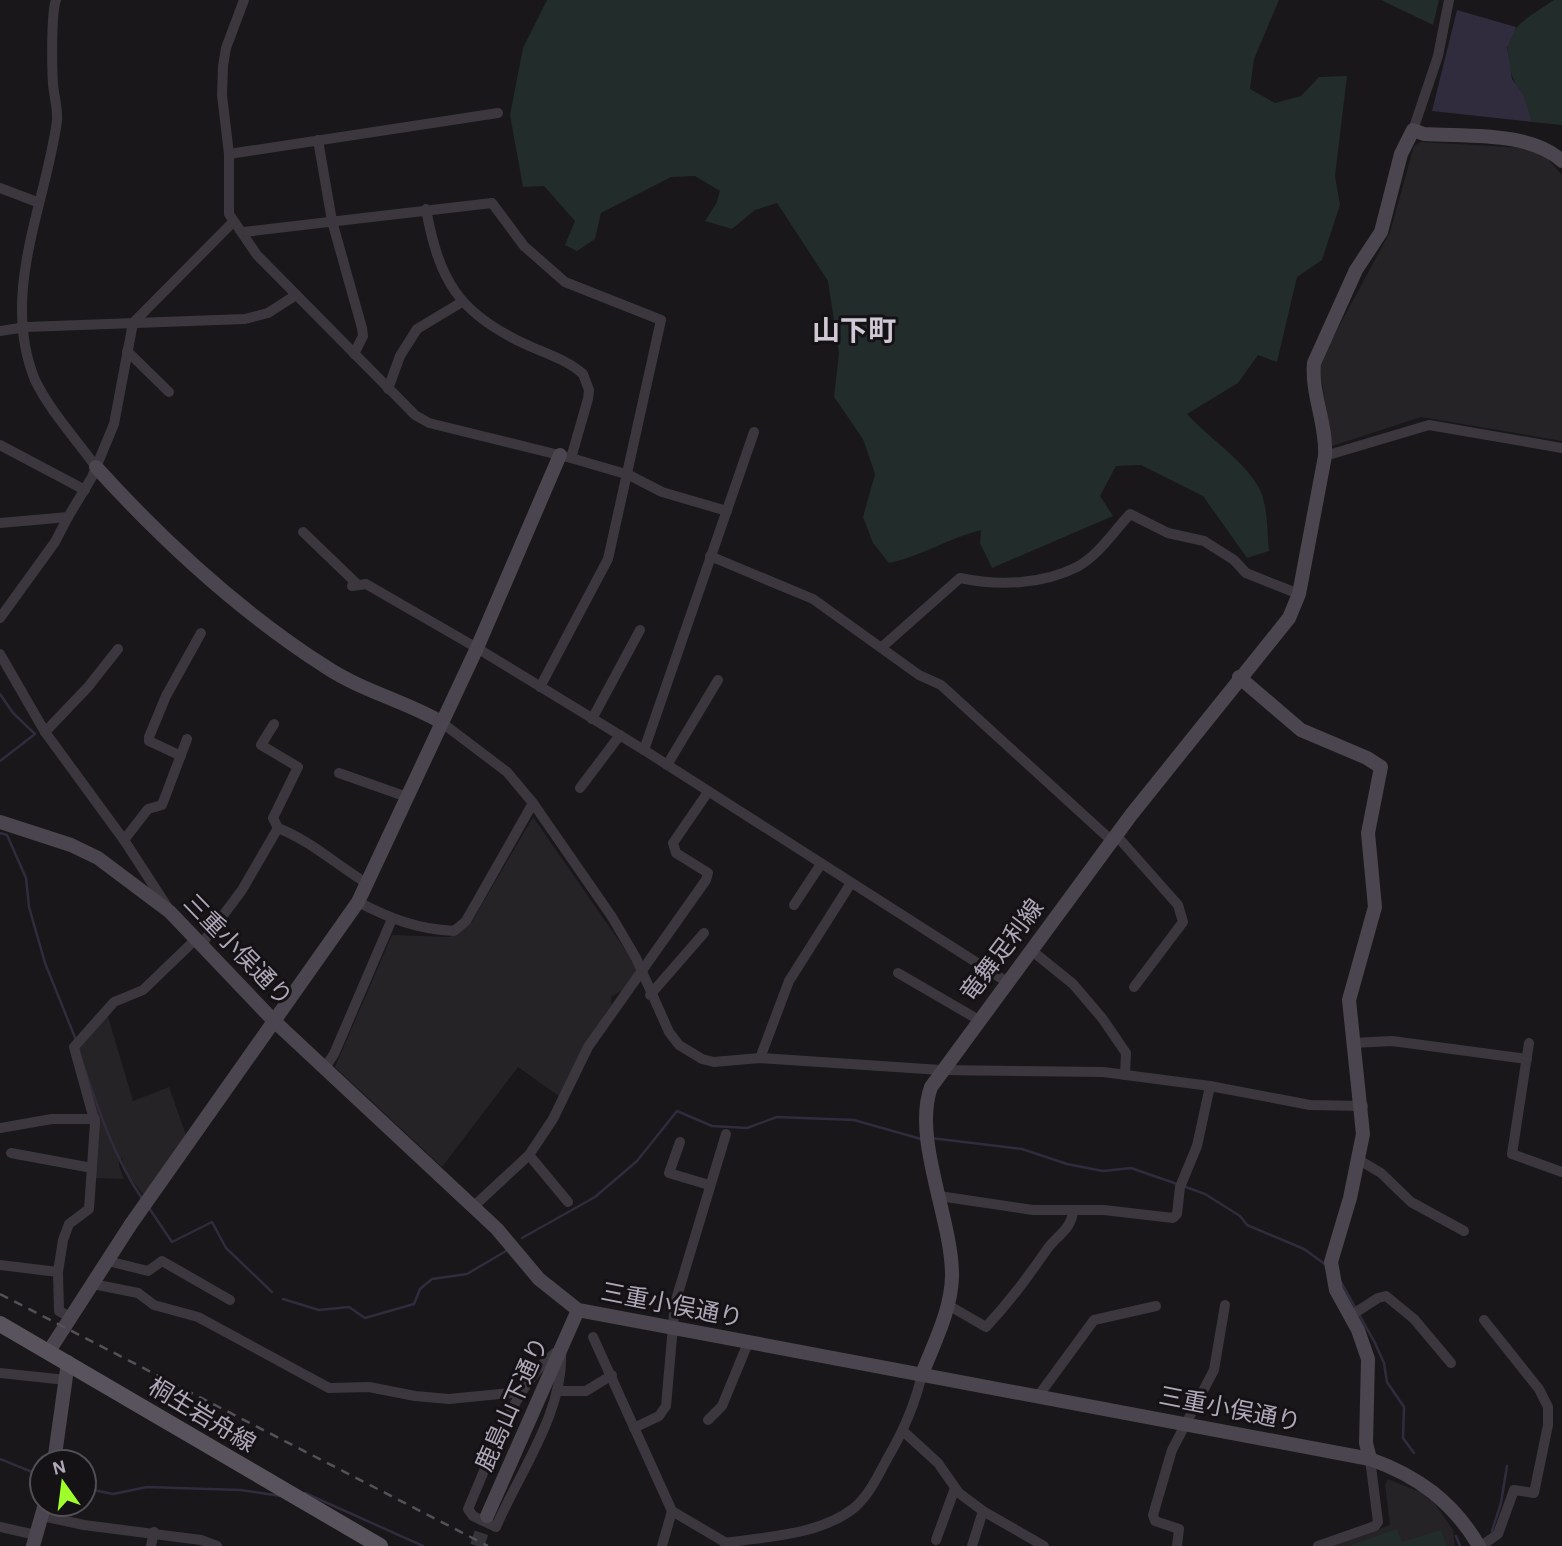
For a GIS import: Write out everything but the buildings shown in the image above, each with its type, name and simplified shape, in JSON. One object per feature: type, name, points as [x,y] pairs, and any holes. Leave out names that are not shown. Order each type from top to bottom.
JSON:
[{"type":"main road","name":"桐生岩舟線","points":[[0,1324],[68,1362],[369,1544]]},
{"type":"street","points":[[244,0],[226,48],[222,95],[229,154],[229,209],[233,222],[244,232],[257,255],[388,389],[415,415],[429,423],[565,456],[629,475],[662,492],[727,511]]},
{"type":"street","points":[[1449,0],[1438,55],[1413,130],[1424,134],[1526,141],[1549,149],[1562,160]]},
{"type":"street","points":[[54,1],[53,72],[57,117],[19,281],[21,328],[28,361],[41,392],[96,467],[190,564],[288,640],[356,685],[442,722],[507,772],[533,803],[611,916],[669,1032],[690,1052],[714,1062],[760,1058],[941,1070],[1069,1070],[1210,1086],[1310,1105],[1363,1106]]},
{"type":"street","points":[[229,154],[498,113]]},
{"type":"street","name":"竜舞足利線","points":[[922,1374],[948,1305],[951,1262],[926,1110],[931,1087],[1114,838],[1294,610],[1325,456],[1325,430],[1313,376],[1314,363],[1356,270],[1381,232],[1401,154],[1413,130]]},
{"type":"street","points":[[318,140],[332,221],[362,328],[363,336],[354,355]]},
{"type":"street","points":[[0,188],[37,202]]},
{"type":"street","points":[[244,232],[492,203],[524,246],[565,282],[661,320],[629,475],[605,568],[540,687]]},
{"type":"street","points":[[49,1352],[273,1020],[358,902],[565,456],[589,390],[583,374],[488,326],[462,302],[436,259],[426,209]]},
{"type":"street","points":[[0,618],[55,542],[96,467],[114,424],[133,323],[233,222]]},
{"type":"street","points":[[0,331],[259,317],[296,295]]},
{"type":"street","points":[[388,389],[400,356],[417,329],[462,302]]},
{"type":"street","points":[[127,351],[169,392]]},
{"type":"street","points":[[1325,456],[1429,425],[1562,448]]},
{"type":"street","points":[[644,750],[649,743],[710,555],[754,432]]},
{"type":"street","points":[[0,444],[85,490]]},
{"type":"street","points":[[881,647],[960,578],[1006,583],[1031,581],[1077,567],[1101,547],[1130,513],[1168,533],[1204,541],[1234,560],[1247,573],[1299,594]]},
{"type":"street","points":[[0,523],[68,517]]},
{"type":"street","points":[[303,533],[354,584],[366,584],[396,600],[620,735],[1007,982]]},
{"type":"street","points":[[710,555],[813,599],[919,674],[941,685],[1114,838],[1178,905],[1183,922],[1134,987]]},
{"type":"street","points":[[592,719],[640,630]]},
{"type":"street","points":[[181,756],[149,741],[149,737],[166,696],[201,634]]},
{"type":"street","points":[[46,732],[88,687],[118,649]]},
{"type":"street","points":[[0,654],[46,732],[124,840],[170,912]]},
{"type":"street","points":[[1239,677],[1301,730],[1367,758],[1381,767],[1368,833],[1375,907],[1350,986],[1353,1043],[1363,1106],[1359,1160],[1331,1262],[1333,1280],[1367,1359],[1366,1443],[1378,1522],[1375,1526],[1318,1546]]},
{"type":"street","points":[[667,765],[718,680]]},
{"type":"street","points":[[274,724],[261,745],[298,766],[273,818],[278,828],[300,837],[330,861],[368,884]]},
{"type":"street","points":[[580,788],[620,735]]},
{"type":"street","points":[[124,840],[148,809],[162,805],[187,739]]},
{"type":"street","points":[[339,774],[407,797]]},
{"type":"street","points":[[474,1207],[528,1155],[553,1119],[588,1047],[706,880],[708,873],[676,853],[673,843],[708,792]]},
{"type":"street","points":[[358,902],[422,930],[454,931],[466,921],[533,803]]},
{"type":"street","name":"三重小俣通り","points":[[0,822],[71,845],[98,858],[170,912],[273,1020],[474,1207],[539,1279],[578,1310],[1039,1395],[1370,1460],[1405,1473],[1440,1496],[1456,1511],[1480,1546]]},
{"type":"street","points":[[71,1317],[59,1311],[58,1272],[69,1224],[89,1209],[95,1119],[74,1047],[114,1002],[143,990],[198,942],[242,890],[278,828]]},
{"type":"street","points":[[794,905],[821,864]]},
{"type":"street","points":[[760,1058],[789,981],[852,883]]},
{"type":"street","points":[[324,1069],[334,1054],[392,919]]},
{"type":"street","points":[[650,995],[704,933]]},
{"type":"street","points":[[1031,950],[1073,984],[1102,1018],[1126,1053],[1125,1075]]},
{"type":"street","points":[[898,973],[979,1020]]},
{"type":"street","points":[[1353,1043],[1392,1041],[1527,1059]]},
{"type":"street","points":[[1530,1043],[1512,1154],[1562,1172]]},
{"type":"street","points":[[939,1196],[989,1206],[1073,1212],[1104,1210],[1173,1218],[1177,1214],[1180,1187],[1197,1146],[1210,1086]]},
{"type":"street","points":[[0,1128],[52,1119],[95,1119]]},
{"type":"street","points":[[634,1428],[659,1416],[666,1406],[671,1329],[681,1277],[726,1134]]},
{"type":"street","points":[[680,1142],[669,1173],[709,1185]]},
{"type":"street","points":[[11,1153],[92,1168]]},
{"type":"street","points":[[528,1155],[568,1202]]},
{"type":"street","points":[[1359,1160],[1381,1173],[1411,1202],[1464,1231]]},
{"type":"street","points":[[948,1305],[986,1327],[1022,1288],[1050,1245],[1071,1224],[1073,1212]]},
{"type":"street","points":[[108,1261],[148,1272],[162,1261],[230,1300]]},
{"type":"street","points":[[0,1265],[58,1272]]},
{"type":"street","points":[[93,1284],[138,1293],[154,1305],[198,1317],[329,1388],[369,1387],[449,1399],[521,1392]]},
{"type":"street","points":[[1350,1316],[1378,1298],[1387,1296],[1422,1326],[1451,1363]]},
{"type":"street","points":[[1039,1395],[1094,1320],[1156,1306]]},
{"type":"street","points":[[1177,1546],[1179,1529],[1153,1518],[1171,1450],[1214,1370],[1225,1306]]},
{"type":"street","name":"鹿島山下通り","points":[[487,1516],[578,1310]]},
{"type":"street","points":[[1480,1546],[1498,1534],[1514,1490],[1534,1493],[1549,1416],[1539,1390],[1484,1320]]},
{"type":"street","points":[[593,1337],[671,1511],[728,1544],[775,1537],[839,1517],[855,1507],[869,1491],[903,1431],[922,1374]]},
{"type":"street","points":[[708,1420],[722,1406],[748,1343]]},
{"type":"street","points":[[561,1349],[559,1391],[496,1527],[472,1516],[468,1509],[521,1392],[537,1367],[561,1349]]},
{"type":"street","points":[[56,1448],[68,1362]]},
{"type":"street","points":[[0,1373],[66,1380]]},
{"type":"street","points":[[559,1391],[586,1391],[612,1375]]},
{"type":"street","points":[[903,1431],[938,1463],[955,1488],[983,1511],[1044,1546]]},
{"type":"street","points":[[936,1540],[955,1488]]},
{"type":"street","points":[[662,1546],[671,1511]]},
{"type":"street","points":[[972,1546],[983,1511]]},
{"type":"street","points":[[0,1527],[35,1541],[41,1518]]},
{"type":"street","points":[[65,1518],[84,1525],[154,1532],[217,1546]]},
{"type":"street","points":[[151,1546],[154,1532]]},
{"type":"shaded area","points":[[547,0],[1279,0],[1254,59],[1250,89],[1275,103],[1301,96],[1319,77],[1347,76],[1335,176],[1340,205],[1322,260],[1297,277],[1277,362],[1258,355],[1238,383],[1187,414],[1243,466],[1258,486],[1265,509],[1269,551],[1247,558],[1203,496],[1141,465],[1116,466],[1100,496],[1113,516],[992,568],[980,543],[981,530],[889,563],[873,543],[863,517],[875,474],[863,439],[834,397],[839,353],[828,281],[777,203],[755,210],[732,229],[705,221],[717,202],[720,191],[695,176],[671,177],[601,213],[595,239],[577,251],[565,245],[575,221],[544,186],[523,187],[510,115],[523,48]]},
{"type":"shaded area","points":[[1381,0],[1439,0],[1433,25]]},
{"type":"shaded area","points":[[1554,0],[1562,0],[1562,125],[1532,122],[1508,61],[1510,36],[1531,15]]},
{"type":"shaded area","points":[[1457,10],[1516,27],[1507,48],[1512,79],[1523,95],[1532,122],[1432,111]]},
{"type":"shaded area","points":[[1421,142],[1527,148],[1547,158],[1562,175],[1562,441],[1421,417],[1332,446],[1319,363],[1390,232],[1414,146]]},
{"type":"shaded area","points":[[533,817],[633,961],[636,971],[626,988],[611,997],[611,1005],[585,1045],[560,1097],[518,1067],[442,1167],[335,1067],[392,935],[450,937],[471,923]]},
{"type":"shaded area","points":[[107,1013],[133,1101],[169,1087],[186,1135],[144,1196],[125,1170],[122,1158],[119,1159],[119,1166],[124,1179],[94,1178],[97,1114],[77,1048]]},
{"type":"shaded area","points":[[1388,1479],[1420,1492],[1435,1504],[1453,1530],[1455,1546],[1331,1546],[1390,1525],[1385,1485]]},
{"type":"shaded area","points":[[1397,1529],[1402,1542],[1441,1530],[1447,1546],[1348,1546]]},
{"type":"waterway","points":[[0,694],[13,713],[35,734],[0,761]]},
{"type":"waterway","points":[[0,833],[7,835],[26,878],[29,907],[45,963],[76,1040]]},
{"type":"waterway","points":[[84,1067],[116,1152],[143,1200]]},
{"type":"waterway","points":[[522,1238],[595,1197],[637,1161],[677,1111],[712,1126],[747,1128],[777,1117],[854,1120],[921,1139]]},
{"type":"waterway","points":[[931,1138],[1022,1149],[1067,1164],[1103,1171],[1131,1168],[1177,1184]]},
{"type":"waterway","points":[[1183,1186],[1205,1194],[1240,1216],[1247,1225],[1304,1249],[1326,1265]]},
{"type":"waterway","points":[[149,1208],[172,1242],[212,1222],[226,1248],[272,1292]]},
{"type":"waterway","points":[[283,1299],[319,1310],[349,1307],[365,1318],[414,1304],[420,1289],[432,1279],[467,1274],[506,1251]]},
{"type":"waterway","points":[[1341,1282],[1375,1343],[1384,1363],[1387,1382],[1404,1407],[1403,1438],[1414,1453]]},
{"type":"waterway","points":[[0,1459],[28,1470]]},
{"type":"waterway","points":[[1492,1531],[1501,1503],[1507,1466]]},
{"type":"waterway","points":[[98,1491],[113,1494],[147,1487],[240,1490],[281,1496]]},
{"type":"waterway","points":[[305,1493],[423,1546]]},
{"type":"waterway","points":[[1456,1536],[1460,1546]]},
{"type":"tunnel","points":[[477,1546],[487,1516]]},
{"type":"railway","points":[[0,1294],[488,1546]]},
{"type":"district","name":"山下町","points":[[854,330]]}]
